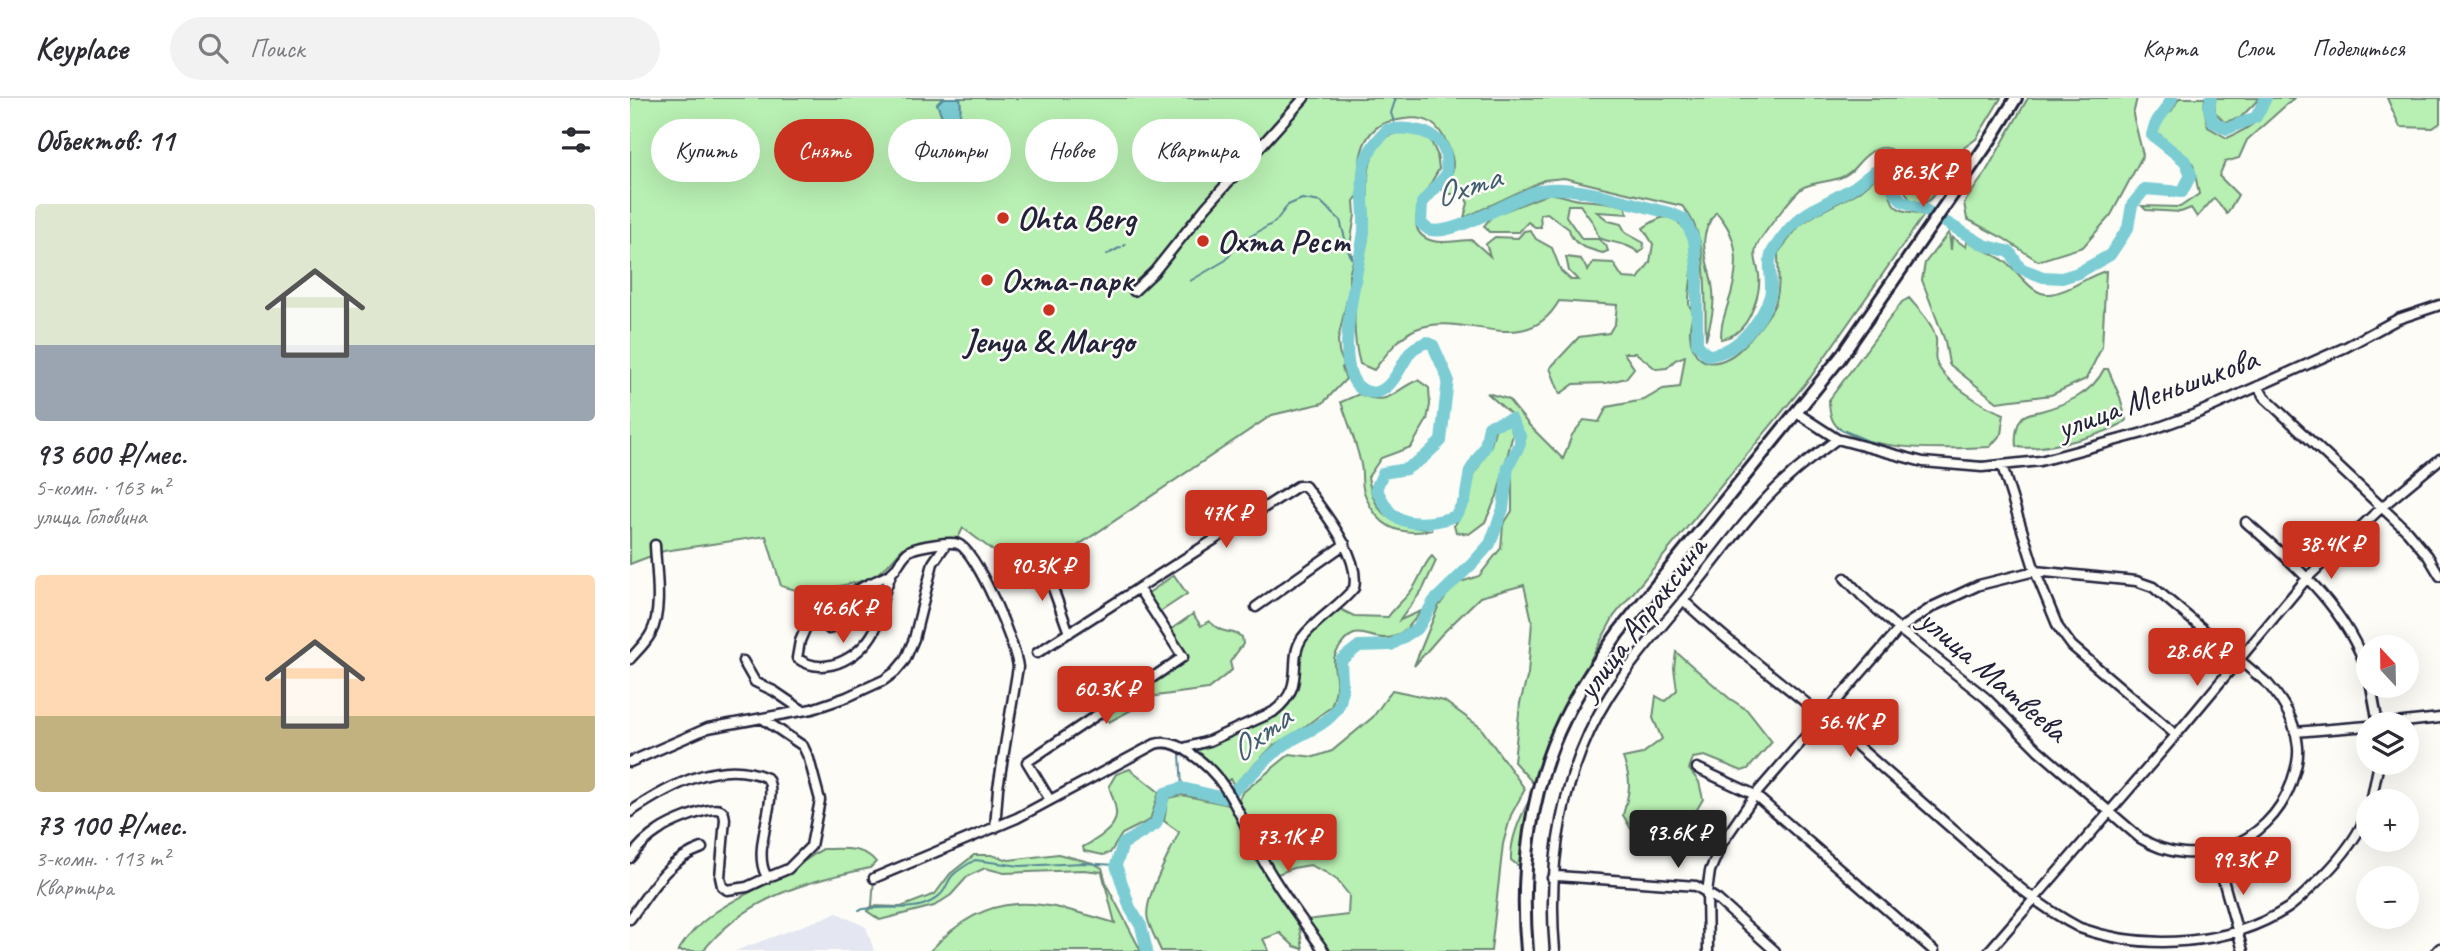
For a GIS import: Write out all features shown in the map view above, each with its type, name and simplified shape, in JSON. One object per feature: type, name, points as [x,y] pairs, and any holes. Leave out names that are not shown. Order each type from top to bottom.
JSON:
[{"type":"street","points":[[1134,291],[1154,272],[1206,207],[1304,98]]},
{"type":"street","points":[[1527,951],[1524,916],[1525,873],[1532,819],[1548,761],[1563,722],[1587,678],[1618,634],[1840,358],[2016,98]]},
{"type":"street","name":"улица Меньшикова","points":[[1797,413],[1837,439],[1923,462],[2002,466],[2071,455],[2198,413],[2346,347],[2398,319],[2440,305]]},
{"type":"street","points":[[2258,386],[2264,397],[2383,506],[2428,556],[2440,576]]},
{"type":"street","name":"улица Апраксина","points":[[1555,951],[1552,878],[1565,803],[1576,766],[1608,698],[1761,505],[1790,476],[1837,439]]},
{"type":"street","points":[[1989,951],[2176,736],[2308,577],[2383,506],[2440,460]]},
{"type":"street","points":[[2002,466],[2035,571],[2058,627],[2072,646],[2176,736]]},
{"type":"street","points":[[1037,653],[1298,486],[1305,486],[1345,544],[1356,580],[1354,589],[1301,639],[1297,652],[1295,683],[1285,700],[1273,712],[1209,741],[1184,748]]},
{"type":"street","points":[[2246,522],[2308,577],[2342,619],[2356,643]]},
{"type":"street","points":[[828,594],[800,641],[797,657],[806,664],[833,665],[851,658],[866,642],[877,625],[892,572],[901,558],[910,551],[957,543],[973,558],[1017,653],[1016,691],[998,788],[995,828]]},
{"type":"street","points":[[630,762],[708,728],[802,710],[847,697],[884,680],[905,660],[914,639],[933,563],[946,544]]},
{"type":"street","points":[[1256,607],[1345,544]]},
{"type":"street","points":[[630,659],[651,633],[655,621],[655,545]]},
{"type":"street","points":[[1045,566],[1069,632]]},
{"type":"street","points":[[1708,951],[1707,892],[1710,871],[1722,843],[1755,795],[1822,715],[1899,628],[1934,606],[1979,585],[2035,571],[2145,583],[2268,684],[2288,711],[2298,746],[2298,766],[2286,797],[2266,824],[2240,842],[2215,851],[2243,951]]},
{"type":"street","points":[[829,629],[849,595],[892,572]]},
{"type":"street","name":"улица Матвеева","points":[[1845,578],[1899,628],[1971,685],[2038,750],[2140,838],[2156,849],[2177,853],[2215,851]]},
{"type":"street","points":[[1050,800],[1027,762],[1183,657],[1139,589]]},
{"type":"street","points":[[1684,600],[1822,715],[2034,900],[2081,928],[2113,939],[2146,945],[2195,943],[2238,933],[2291,906],[2330,869],[2356,834]]},
{"type":"street","points":[[743,661],[755,682],[802,710]]},
{"type":"street","points":[[2419,720],[2440,718]]},
{"type":"street","points":[[630,858],[643,841],[659,830],[712,809],[724,813],[720,877],[722,886],[727,890],[737,890],[788,869],[811,846],[820,800],[809,759],[803,746],[763,719]]},
{"type":"street","points":[[2295,732],[2356,727]]},
{"type":"street","points":[[874,878],[995,828],[1155,744],[1174,743],[1212,769],[1225,787],[1264,862],[1324,951]]},
{"type":"street","points":[[1697,768],[1755,795],[1934,951]]},
{"type":"street","points":[[630,813],[657,795],[707,773],[729,769],[767,778],[771,784],[762,861],[766,875],[771,876]]},
{"type":"street","points":[[630,919],[666,869],[678,859],[702,848]]},
{"type":"street","points":[[1552,878],[1558,876],[1696,886],[1707,892],[1775,951]]},
{"type":"shaded area","points":[[837,913],[866,927],[874,951],[735,951]]},
{"type":"green space","name":"Охта-парк","points":[[630,98],[2001,98],[1976,139],[1962,149],[1959,160],[1952,165],[1932,198],[1926,202],[1919,205],[1910,200],[1905,191],[1910,181],[1906,169],[1895,153],[1882,148],[1865,156],[1844,176],[1811,184],[1800,190],[1757,245],[1755,258],[1759,282],[1757,298],[1750,315],[1736,333],[1721,339],[1722,323],[1734,282],[1736,257],[1730,233],[1716,212],[1705,233],[1704,242],[1713,298],[1706,340],[1702,251],[1698,234],[1682,206],[1564,178],[1544,180],[1464,218],[1468,203],[1463,194],[1445,194],[1441,188],[1451,175],[1453,162],[1448,146],[1435,126],[1426,120],[1418,119],[1384,123],[1368,137],[1359,165],[1360,193],[1354,201],[1355,215],[1350,245],[1353,261],[1338,340],[1346,379],[1323,403],[1272,415],[1034,575],[1030,573],[1018,581],[1012,565],[963,528],[957,540],[903,548],[873,577],[807,593],[781,586],[766,536],[664,551],[630,564]]},
{"type":"green space","points":[[2028,98],[2137,98],[2133,115],[2143,155],[2111,215],[2083,247],[2038,261],[1967,219],[1964,203],[1984,175]]},
{"type":"green space","points":[[2179,98],[2205,98],[2208,127],[2227,138],[2254,123],[2269,98],[2294,98],[2247,140],[2239,158],[2225,162],[2219,176],[2238,195],[2227,214],[2214,198],[2197,217],[2191,208],[2181,212],[2146,210],[2142,206],[2180,207],[2199,194],[2193,164],[2158,133],[2158,123],[2172,110]]},
{"type":"green space","points":[[2214,98],[2260,98],[2240,118],[2224,122],[2215,112]]},
{"type":"green space","points":[[2387,98],[2440,98],[2440,123],[2433,128],[2400,127]]},
{"type":"green space","points":[[1410,131],[1428,135],[1437,154],[1439,169],[1423,197],[1416,218],[1417,228],[1422,236],[1433,241],[1472,240],[1490,256],[1486,244],[1495,237],[1518,238],[1524,231],[1530,230],[1536,239],[1552,248],[1561,271],[1571,280],[1578,280],[1569,271],[1566,257],[1581,259],[1588,271],[1593,262],[1613,263],[1623,278],[1638,279],[1650,262],[1653,244],[1643,228],[1664,217],[1677,221],[1687,234],[1692,250],[1689,302],[1692,309],[1691,341],[1700,359],[1712,362],[1734,354],[1766,319],[1778,293],[1778,253],[1800,225],[1859,192],[1884,171],[1890,174],[1890,195],[1897,208],[1924,215],[1810,378],[1614,616],[1557,722],[1535,785],[1514,762],[1520,703],[1528,674],[1532,621],[1524,585],[1480,597],[1414,666],[1438,607],[1455,584],[1479,576],[1501,548],[1503,525],[1512,511],[1512,467],[1523,444],[1513,416],[1487,393],[1508,399],[1563,459],[1572,435],[1584,420],[1599,422],[1607,407],[1644,400],[1663,389],[1680,387],[1685,356],[1675,360],[1667,368],[1656,369],[1636,353],[1624,353],[1634,368],[1626,378],[1606,383],[1574,384],[1560,394],[1550,368],[1579,337],[1609,333],[1615,323],[1617,305],[1559,301],[1545,319],[1529,328],[1511,331],[1435,325],[1416,329],[1404,336],[1374,370],[1360,364],[1354,316],[1368,237],[1369,168],[1377,147],[1384,139]]},
{"type":"green space","points":[[1548,194],[1625,206],[1628,214],[1597,212],[1609,221],[1621,224],[1626,233],[1644,243],[1643,250],[1639,253],[1625,245],[1599,238],[1593,223],[1580,205],[1568,205],[1566,216],[1582,239],[1598,239],[1606,245],[1608,251],[1603,253],[1577,243],[1569,229],[1547,213],[1540,214],[1541,227],[1535,227],[1528,222],[1519,232],[1489,232],[1484,226],[1492,216]]},
{"type":"green space","points":[[1949,232],[1951,250],[1952,237],[1966,247],[1967,241],[2006,262],[2043,294],[2057,293],[2106,271],[2102,347],[2086,379],[2051,395],[1997,402],[1949,364],[1945,341],[1922,280],[1925,263]]},
{"type":"green space","points":[[1909,298],[1932,328],[1936,339],[1935,356],[1940,369],[1955,385],[1976,400],[2004,414],[2001,434],[1990,447],[1934,448],[1872,442],[1840,429],[1833,420],[1829,400],[1902,302]]},
{"type":"green space","points":[[2104,369],[2108,369],[2126,420],[2106,431],[2072,441],[2038,447],[2016,446],[2017,429],[2023,417],[2077,397],[2093,385]]},
{"type":"green space","points":[[1418,380],[1429,388],[1427,420],[1411,447],[1381,458],[1368,477],[1375,502],[1388,517],[1406,525],[1432,530],[1408,532],[1382,521],[1369,504],[1363,489],[1362,468],[1357,449],[1341,402],[1359,394],[1370,398],[1385,398]]},
{"type":"green space","points":[[1508,422],[1513,434],[1497,496],[1485,522],[1469,534],[1456,532],[1454,526],[1465,509],[1475,473],[1491,445],[1495,430]]},
{"type":"green space","points":[[1432,556],[1436,561],[1423,589],[1400,620],[1421,611],[1411,624],[1392,637],[1355,634],[1349,637],[1335,656],[1336,687],[1331,707],[1274,745],[1234,785],[1230,779],[1226,782],[1224,778],[1220,780],[1184,748],[1273,712],[1285,700],[1301,639],[1336,607],[1354,616],[1388,617],[1414,587]]},
{"type":"green space","points":[[1174,575],[1187,594],[1160,612],[1147,594]]},
{"type":"green space","points":[[1193,614],[1201,626],[1209,621],[1223,631],[1242,637],[1243,644],[1230,662],[1232,670],[1208,689],[1144,700],[1139,706],[1109,722],[1102,712],[1182,657],[1170,630]]},
{"type":"green space","points":[[1676,652],[1747,710],[1772,742],[1748,769],[1742,771],[1705,756],[1693,758],[1689,769],[1699,782],[1703,799],[1696,811],[1693,830],[1678,832],[1658,847],[1649,835],[1631,829],[1623,815],[1629,786],[1623,758],[1642,754],[1662,739],[1653,718],[1656,696],[1665,701],[1677,690],[1674,668]]},
{"type":"green space","points":[[1392,690],[1444,701],[1480,727],[1525,789],[1511,815],[1503,844],[1491,951],[1328,951],[1306,920],[1348,915],[1349,895],[1337,880],[1310,865],[1270,877],[1299,925],[1303,949],[1294,946],[1280,933],[1263,939],[1269,951],[1161,951],[1149,924],[1147,911],[1158,876],[1179,832],[1164,821],[1168,798],[1182,795],[1235,806],[1242,793],[1290,754],[1314,757],[1332,751],[1373,717]]},
{"type":"green space","points":[[1130,769],[1159,792],[1150,820],[1122,834],[1110,853],[1103,855],[1084,851],[1083,847],[1104,834],[1115,820],[1115,804],[1109,786],[1116,774]]},
{"type":"green space","points":[[1530,799],[1534,799],[1522,864],[1517,865],[1511,860],[1512,844]]},
{"type":"green space","points":[[823,849],[859,851],[876,862],[870,868],[823,879],[778,894],[738,917],[703,951],[678,951],[700,924],[713,914],[787,873]]},
{"type":"green space","points":[[1058,854],[1102,868],[1107,886],[1141,951],[930,951],[952,930],[974,916],[1016,904],[1062,909],[1115,923],[1102,872],[1083,870],[1004,873],[985,868],[968,876],[951,895],[934,906],[880,920],[867,911],[872,906],[901,907],[935,894],[950,874],[974,855],[991,855],[1009,860]]},
{"type":"water","points":[[943,98],[960,98],[959,119],[943,119],[937,104]]},
{"type":"waterway","points":[[1396,98],[1391,113],[1396,128]]},
{"type":"waterway","name":"Охта","points":[[1147,951],[1141,926],[1130,908],[1116,865],[1123,844],[1156,824],[1165,793],[1182,788],[1224,798],[1279,749],[1327,720],[1337,709],[1341,698],[1341,660],[1359,646],[1391,645],[1418,628],[1434,601],[1490,544],[1503,509],[1508,467],[1520,444],[1520,436],[1511,419],[1489,426],[1485,447],[1470,471],[1465,500],[1455,516],[1431,522],[1405,521],[1391,513],[1376,489],[1383,473],[1406,469],[1441,441],[1448,379],[1433,345],[1427,342],[1417,346],[1388,386],[1376,392],[1369,392],[1356,384],[1349,367],[1349,319],[1364,230],[1364,165],[1370,151],[1387,130],[1412,129],[1429,134],[1445,152],[1447,174],[1422,203],[1421,223],[1430,230],[1453,228],[1526,195],[1550,189],[1603,196],[1684,219],[1694,239],[1697,268],[1697,344],[1707,355],[1717,354],[1737,343],[1761,316],[1771,290],[1771,254],[1791,227],[1806,214],[1883,168],[1894,167],[1893,190],[1902,201],[1925,210],[1984,245],[2010,252],[2020,268],[2043,277],[2062,278],[2078,273],[2110,255],[2128,228],[2132,205],[2145,189],[2182,192],[2191,175],[2185,161],[2152,135],[2156,123],[2172,98]]},
{"type":"waterway","name":"Охта","points":[[2211,98],[2209,108],[2213,122],[2227,129],[2256,117],[2266,98]]},
{"type":"waterway","points":[[1190,281],[1226,260],[1239,243],[1275,222],[1288,205],[1302,199],[1321,202],[1340,220],[1349,253],[1358,267]]},
{"type":"waterway","points":[[1110,253],[1121,247]]},
{"type":"waterway","points":[[1838,428],[1868,441],[1924,458],[1996,462]]},
{"type":"waterway","points":[[2019,459],[2041,457],[2125,433]]},
{"type":"waterway","points":[[1180,754],[1182,788]]},
{"type":"waterway","points":[[859,910],[912,907],[932,901],[942,893],[952,876],[975,860],[1020,866],[1082,863],[1116,865]]},
{"type":"place","name":"Ohta Berg","points":[[1003,218]]},
{"type":"place","name":"Охта Рест","points":[[1203,241]]},
{"type":"place","name":"Охта-парк","points":[[987,280]]},
{"type":"place","name":"Jenya & Margo","points":[[1049,310]]}]
